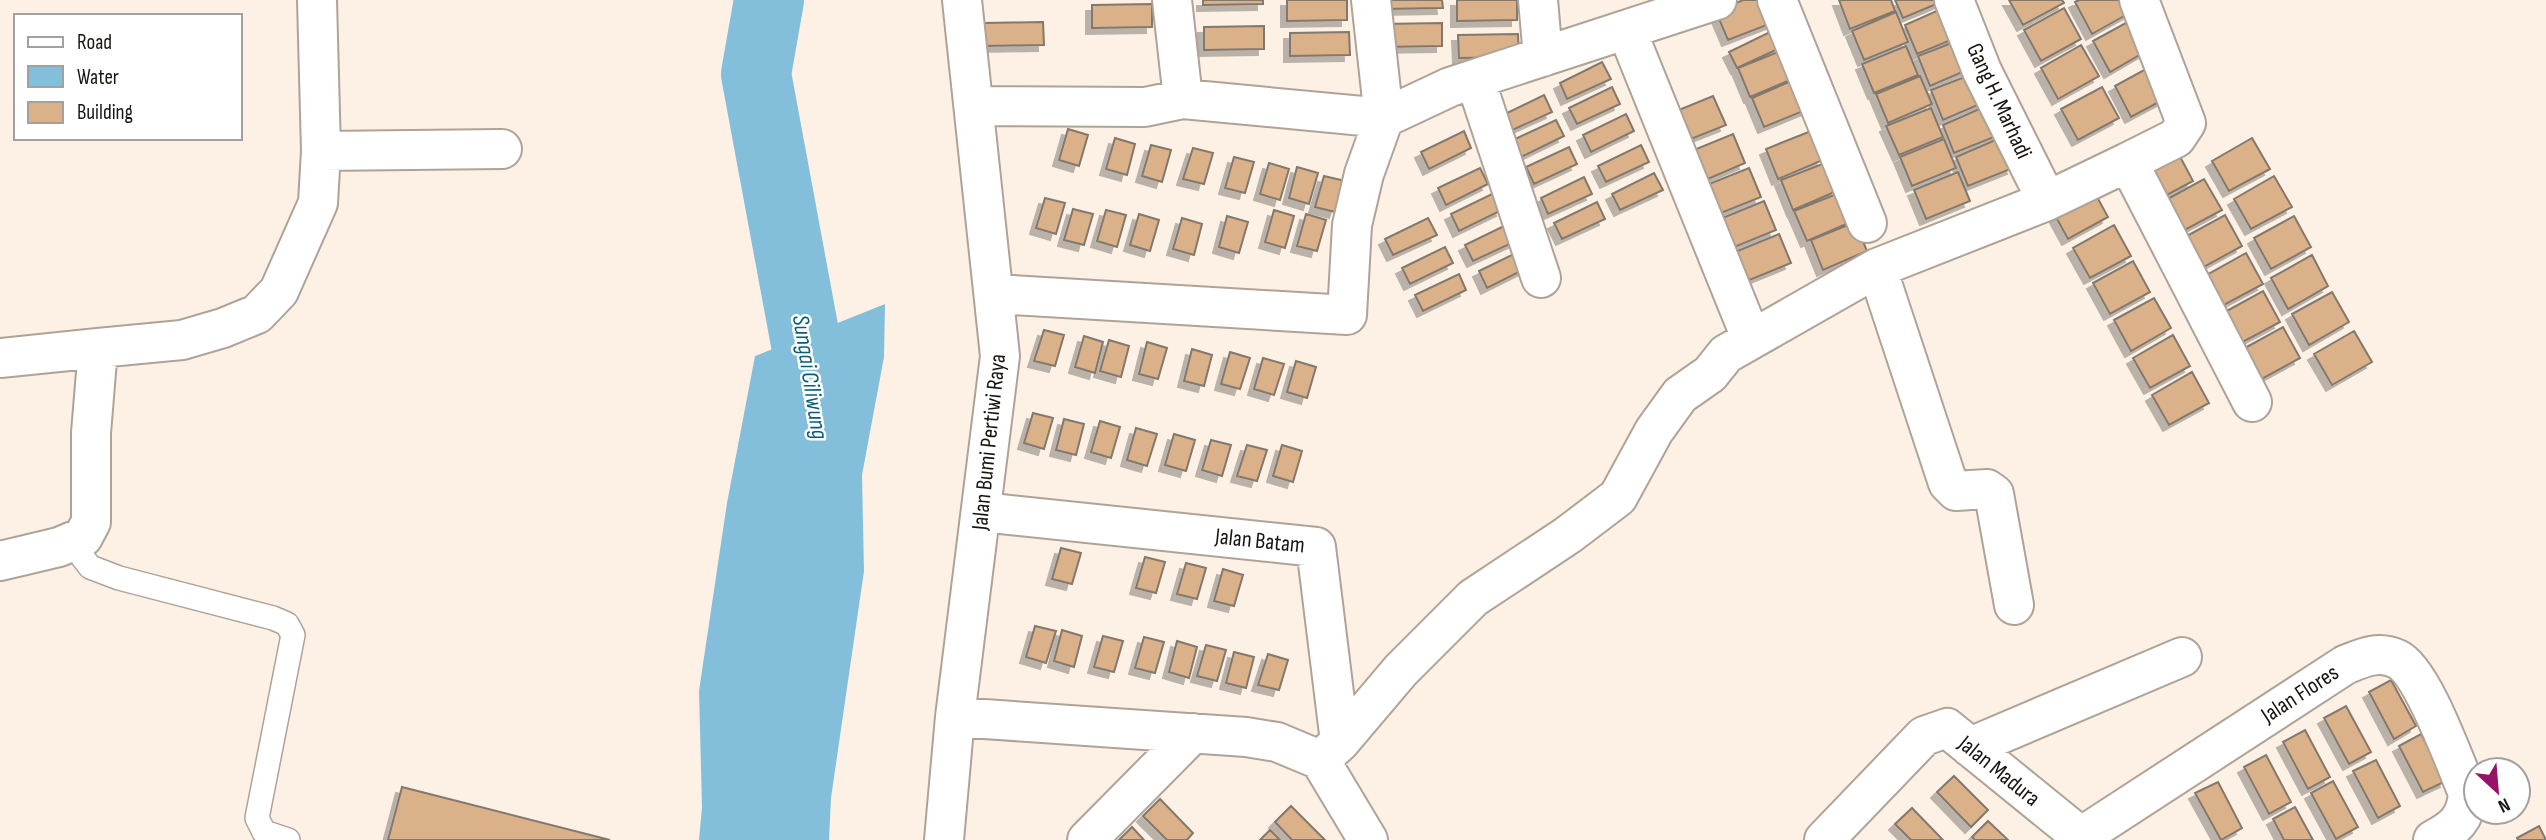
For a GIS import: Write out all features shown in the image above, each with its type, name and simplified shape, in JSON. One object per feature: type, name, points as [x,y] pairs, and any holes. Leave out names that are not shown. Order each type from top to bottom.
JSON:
[{"type":"street","points":[[0,358],[182,340],[257,314],[279,292],[318,203],[321,151],[317,0]]},
{"type":"street","name":"Jalan Bumi Pertiwi Raya","points":[[944,840],[955,717],[1000,356],[962,0]]},
{"type":"street","points":[[1172,0],[1183,99]]},
{"type":"street","points":[[995,294],[1347,315],[1352,225],[1364,174],[1384,118],[1371,0]]},
{"type":"street","points":[[1538,0],[1543,57]]},
{"type":"street","points":[[974,106],[1145,107],[1183,99],[1384,118],[1450,87],[1717,0]]},
{"type":"street","points":[[1777,0],[1867,223]]},
{"type":"street","name":"Gang H. Marhadi","points":[[1954,0],[1982,71],[2047,201]]},
{"type":"street","points":[[1330,751],[1401,670],[1473,598],[1568,535],[1618,497],[1654,430],[1680,395],[1710,374],[1726,354],[1877,268],[2047,201],[2176,138],[2186,123],[2139,0]]},
{"type":"street","points":[[1627,31],[1751,338]]},
{"type":"street","points":[[1475,79],[1541,278]]},
{"type":"street","points":[[321,151],[502,149]]},
{"type":"street","points":[[2128,162],[2252,402]]},
{"type":"street","points":[[1877,268],[1948,483],[1956,491],[1987,489],[1994,494],[2014,605]]},
{"type":"street","points":[[0,561],[83,537],[91,522],[91,433],[98,348]]},
{"type":"street","name":"Jalan Batam","points":[[982,512],[1316,547],[1330,751]]},
{"type":"street","name":"Jalan Flores","points":[[2081,838],[2345,665],[2372,654],[2396,659],[2417,680],[2468,793],[2466,813],[2452,830],[2432,840]]},
{"type":"street","points":[[1970,747],[2182,657]]},
{"type":"street","points":[[955,717],[1193,733],[1330,751]]},
{"type":"street","name":"Jalan Madura","points":[[1824,840],[1924,736],[1947,728],[2081,838]]},
{"type":"street","points":[[1087,840],[1193,733]]},
{"type":"street","points":[[1330,751],[1368,840]]},
{"type":"lane","points":[[71,542],[90,567],[119,578],[287,624],[293,635],[257,818],[264,832],[288,840]]},
{"type":"water","points":[[885,304],[884,357],[862,475],[864,571],[831,798],[829,840],[699,840],[702,807],[699,691],[727,503],[755,356]]},
{"type":"building","points":[[1203,0],[1263,0],[1263,4],[1203,5]]},
{"type":"building","points":[[1287,0],[1347,0],[1347,20],[1287,21]]},
{"type":"building","points":[[1382,0],[1442,0],[1443,8],[1383,9]]},
{"type":"building","points":[[1457,0],[1517,0],[1517,20],[1457,21]]},
{"type":"building","points":[[1743,0],[1762,0],[1772,23],[1728,40],[1716,12]]},
{"type":"building","points":[[1839,0],[1891,0],[1895,11],[1850,29]]},
{"type":"building","points":[[1895,0],[1946,0],[1903,18]]},
{"type":"building","points":[[2009,0],[2062,0],[2064,3],[2023,25]]},
{"type":"building","points":[[2126,0],[2133,11],[2092,34],[2075,2]]},
{"type":"building","points":[[1152,4],[1152,27],[1092,28],[1092,5]]},
{"type":"building","points":[[1948,6],[1961,36],[1917,54],[1905,25]]},
{"type":"building","points":[[2064,8],[2081,39],[2041,61],[2024,30]]},
{"type":"building","points":[[1896,12],[1908,42],[1864,60],[1852,31]]},
{"type":"building","points":[[2133,19],[2150,49],[2110,72],[2093,41]]},
{"type":"building","points":[[1043,22],[1044,45],[983,46],[983,23]]},
{"type":"building","points":[[1442,23],[1442,46],[1382,47],[1382,24]]},
{"type":"building","points":[[1264,26],[1264,49],[1204,50],[1204,27]]},
{"type":"building","points":[[1772,31],[1780,48],[1737,68],[1729,52]]},
{"type":"building","points":[[1349,32],[1350,55],[1290,56],[1290,33]]},
{"type":"building","points":[[1518,34],[1519,57],[1459,58],[1458,35]]},
{"type":"building","points":[[1962,39],[1974,67],[1930,86],[1918,56]]},
{"type":"building","points":[[2081,45],[2099,76],[2058,99],[2041,68]]},
{"type":"building","points":[[1906,46],[1918,75],[1874,93],[1862,64]]},
{"type":"building","points":[[1783,50],[1795,78],[1750,97],[1738,68]]},
{"type":"building","points":[[1602,62],[1611,79],[1567,99],[1560,83]]},
{"type":"building","points":[[2155,64],[2172,95],[2131,117],[2115,86]]},
{"type":"building","points":[[1975,73],[1987,101],[1943,120],[1931,90]]},
{"type":"building","points":[[1920,76],[1932,104],[1888,123],[1876,94]]},
{"type":"building","points":[[1796,79],[1808,109],[1764,127],[1752,98]]},
{"type":"building","points":[[1612,87],[1620,104],[1577,124],[1569,108]]},
{"type":"building","points":[[2102,87],[2119,118],[2078,140],[2061,109]]},
{"type":"building","points":[[1544,95],[1552,112],[1508,132],[1501,116]]},
{"type":"building","points":[[1713,96],[1726,125],[1681,143],[1669,114]]},
{"type":"building","points":[[1986,106],[1999,135],[1954,153],[1943,125]]},
{"type":"building","points":[[1931,108],[1943,137],[1899,155],[1886,126]]},
{"type":"building","points":[[1626,114],[1634,131],[1591,152],[1583,135]]},
{"type":"building","points":[[1556,120],[1564,136],[1521,157],[1513,140]]},
{"type":"building","points":[[1068,129],[1088,135],[1079,166],[1059,160]]},
{"type":"building","points":[[1464,131],[1471,148],[1429,169],[1421,152]]},
{"type":"building","points":[[1811,131],[1823,160],[1778,179],[1766,149]]},
{"type":"building","points":[[1733,134],[1745,163],[1701,182],[1689,152]]},
{"type":"building","points":[[1115,138],[1135,144],[1127,175],[1106,169]]},
{"type":"building","points":[[2000,138],[2013,168],[1968,186],[1956,157]]},
{"type":"building","points":[[2252,138],[2270,169],[2229,191],[2212,161]]},
{"type":"building","points":[[1944,139],[1956,168],[1912,186],[1900,157]]},
{"type":"building","points":[[1151,145],[1171,150],[1162,182],[1142,176]]},
{"type":"building","points":[[1641,145],[1649,162],[1606,182],[1598,166]]},
{"type":"building","points":[[1569,147],[1577,164],[1534,184],[1526,167]]},
{"type":"building","points":[[1193,148],[1213,153],[1204,184],[1183,179]]},
{"type":"building","points":[[2176,149],[2193,181],[2152,203],[2135,172]]},
{"type":"building","points":[[1234,157],[1254,162],[1245,193],[1225,188]]},
{"type":"building","points":[[1269,163],[1289,169],[1280,200],[1260,194]]},
{"type":"building","points":[[1825,163],[1837,191],[1793,210],[1781,180]]},
{"type":"building","points":[[1297,167],[1318,173],[1309,204],[1289,198]]},
{"type":"building","points":[[1480,168],[1488,184],[1446,205],[1438,188]]},
{"type":"building","points":[[1749,168],[1761,197],[1716,215],[1704,186]]},
{"type":"building","points":[[1958,172],[1970,201],[1926,219],[1914,190]]},
{"type":"building","points":[[1654,173],[1663,190],[1620,210],[1612,194]]},
{"type":"building","points":[[1324,176],[1345,181],[1335,212],[1315,207]]},
{"type":"building","points":[[2274,176],[2292,207],[2251,229],[2234,199]]},
{"type":"building","points":[[1584,177],[1592,194],[1548,214],[1541,198]]},
{"type":"building","points":[[2204,179],[2222,210],[2181,232],[2164,201]]},
{"type":"building","points":[[2091,186],[2108,217],[2068,239],[2051,208]]},
{"type":"building","points":[[1494,193],[1502,210],[1459,231],[1451,214]]},
{"type":"building","points":[[1839,193],[1851,222],[1807,241],[1794,211]]},
{"type":"building","points":[[1045,198],[1065,203],[1056,234],[1036,228]]},
{"type":"building","points":[[1764,201],[1776,230],[1732,248],[1720,219]]},
{"type":"building","points":[[1597,202],[1605,219],[1562,239],[1554,223]]},
{"type":"building","points":[[1073,209],[1093,214],[1084,245],[1064,240]]},
{"type":"building","points":[[1106,210],[1126,215],[1117,247],[1097,241]]},
{"type":"building","points":[[1274,210],[1294,216],[1285,248],[1265,242]]},
{"type":"building","points":[[1139,214],[1159,220],[1150,251],[1130,245]]},
{"type":"building","points":[[1306,214],[1326,220],[1317,251],[1297,246]]},
{"type":"building","points":[[2225,215],[2242,246],[2202,268],[2185,237]]},
{"type":"building","points":[[1227,216],[1248,222],[1239,253],[1219,247]]},
{"type":"building","points":[[2294,216],[2311,247],[2271,269],[2254,238]]},
{"type":"building","points":[[1182,218],[1202,224],[1194,255],[1173,249]]},
{"type":"building","points":[[1428,218],[1437,235],[1393,255],[1385,239]]},
{"type":"building","points":[[1855,222],[1867,251],[1823,270],[1811,240]]},
{"type":"building","points":[[1508,224],[1516,241],[1473,261],[1465,245]]},
{"type":"building","points":[[2114,225],[2131,256],[2090,278],[2073,248]]},
{"type":"building","points":[[1779,234],[1791,263],[1747,281],[1735,252]]},
{"type":"building","points":[[1445,247],[1453,263],[1410,284],[1402,268]]},
{"type":"building","points":[[1522,250],[1529,267],[1487,288],[1479,271]]},
{"type":"building","points":[[2246,253],[2263,284],[2222,306],[2205,276]]},
{"type":"building","points":[[2312,255],[2328,286],[2288,309],[2271,278]]},
{"type":"building","points":[[2133,261],[2150,292],[2110,314],[2093,283]]},
{"type":"building","points":[[1459,274],[1466,290],[1423,311],[1415,295]]},
{"type":"building","points":[[2263,291],[2280,322],[2239,344],[2223,313]]},
{"type":"building","points":[[2332,292],[2349,322],[2309,345],[2292,314]]},
{"type":"building","points":[[2154,298],[2171,328],[2131,351],[2114,320]]},
{"type":"building","points":[[2283,327],[2300,358],[2260,380],[2243,349]]},
{"type":"building","points":[[1044,330],[1064,335],[1055,366],[1034,361]]},
{"type":"building","points":[[2354,331],[2372,362],[2332,385],[2314,354]]},
{"type":"building","points":[[2173,335],[2190,366],[2150,388],[2133,358]]},
{"type":"building","points":[[1084,336],[1103,342],[1095,373],[1075,367]]},
{"type":"building","points":[[1109,340],[1129,346],[1121,377],[1100,371]]},
{"type":"building","points":[[1147,342],[1167,348],[1158,379],[1139,374]]},
{"type":"building","points":[[1192,349],[1212,355],[1204,386],[1184,381]]},
{"type":"building","points":[[1230,352],[1250,358],[1240,389],[1221,384]]},
{"type":"building","points":[[1263,358],[1284,364],[1274,395],[1254,389]]},
{"type":"building","points":[[1296,361],[1316,367],[1307,398],[1287,392]]},
{"type":"building","points":[[2192,372],[2209,403],[2169,425],[2152,395]]},
{"type":"building","points":[[1033,413],[1053,418],[1044,449],[1024,443]]},
{"type":"building","points":[[1064,419],[1084,424],[1076,455],[1056,450]]},
{"type":"building","points":[[1100,421],[1120,427],[1111,458],[1091,452]]},
{"type":"building","points":[[1136,428],[1157,434],[1147,466],[1127,460]]},
{"type":"building","points":[[1174,434],[1195,440],[1186,471],[1165,465]]},
{"type":"building","points":[[1211,440],[1231,445],[1222,476],[1202,470]]},
{"type":"building","points":[[1247,445],[1267,450],[1257,481],[1237,476]]},
{"type":"building","points":[[1282,445],[1302,451],[1293,482],[1273,476]]},
{"type":"building","points":[[1061,548],[1081,553],[1072,584],[1052,579]]},
{"type":"building","points":[[1145,557],[1165,562],[1156,593],[1136,588]]},
{"type":"building","points":[[1186,563],[1206,568],[1197,599],[1177,594]]},
{"type":"building","points":[[1223,569],[1243,575],[1234,606],[1214,601]]},
{"type":"building","points":[[1035,626],[1056,631],[1046,663],[1026,657]]},
{"type":"building","points":[[1062,630],[1082,636],[1074,667],[1054,661]]},
{"type":"building","points":[[1103,636],[1123,641],[1114,672],[1094,667]]},
{"type":"building","points":[[1144,637],[1164,642],[1155,673],[1135,668]]},
{"type":"building","points":[[1177,641],[1197,647],[1189,678],[1169,672]]},
{"type":"building","points":[[1206,645],[1226,650],[1217,681],[1197,676]]},
{"type":"building","points":[[1234,652],[1254,657],[1246,688],[1226,683]]},
{"type":"building","points":[[1268,654],[1288,660],[1279,690],[1258,685]]},
{"type":"building","points":[[2391,680],[2416,726],[2394,739],[2369,692]]},
{"type":"building","points":[[2346,706],[2371,752],[2349,764],[2324,718]]},
{"type":"building","points":[[2305,730],[2330,777],[2308,789],[2283,742]]},
{"type":"building","points":[[2421,734],[2446,781],[2423,792],[2399,746]]},
{"type":"building","points":[[2266,755],[2291,802],[2269,814],[2244,767]]},
{"type":"building","points":[[2376,760],[2400,806],[2378,818],[2353,771]]},
{"type":"building","points":[[1954,776],[1988,810],[1971,827],[1937,792]]},
{"type":"building","points":[[2333,781],[2358,827],[2336,839],[2311,793]]},
{"type":"building","points":[[2218,782],[2242,828],[2221,840],[2195,793]]},
{"type":"building","points":[[402,787],[610,840],[388,840]]},
{"type":"building","points":[[1160,799],[1193,833],[1187,840],[1167,840],[1143,816]]},
{"type":"building","points":[[1291,806],[1325,840],[1292,840],[1275,822]]},
{"type":"building","points":[[2295,807],[2313,840],[2284,840],[2273,819]]},
{"type":"building","points":[[1912,808],[1943,840],[1911,840],[1895,824]]},
{"type":"building","points":[[1988,821],[2008,840],[1975,840],[1972,837]]},
{"type":"building","points":[[2539,826],[2546,840],[2518,840],[2517,838]]},
{"type":"building","points":[[1132,827],[1144,840],[1119,840]]},
{"type":"building","points":[[1270,830],[1280,840],[1260,840]]},
{"type":"waterway","name":"Sungai Ciliwung","points":[[769,0],[756,74],[822,430]]}]
